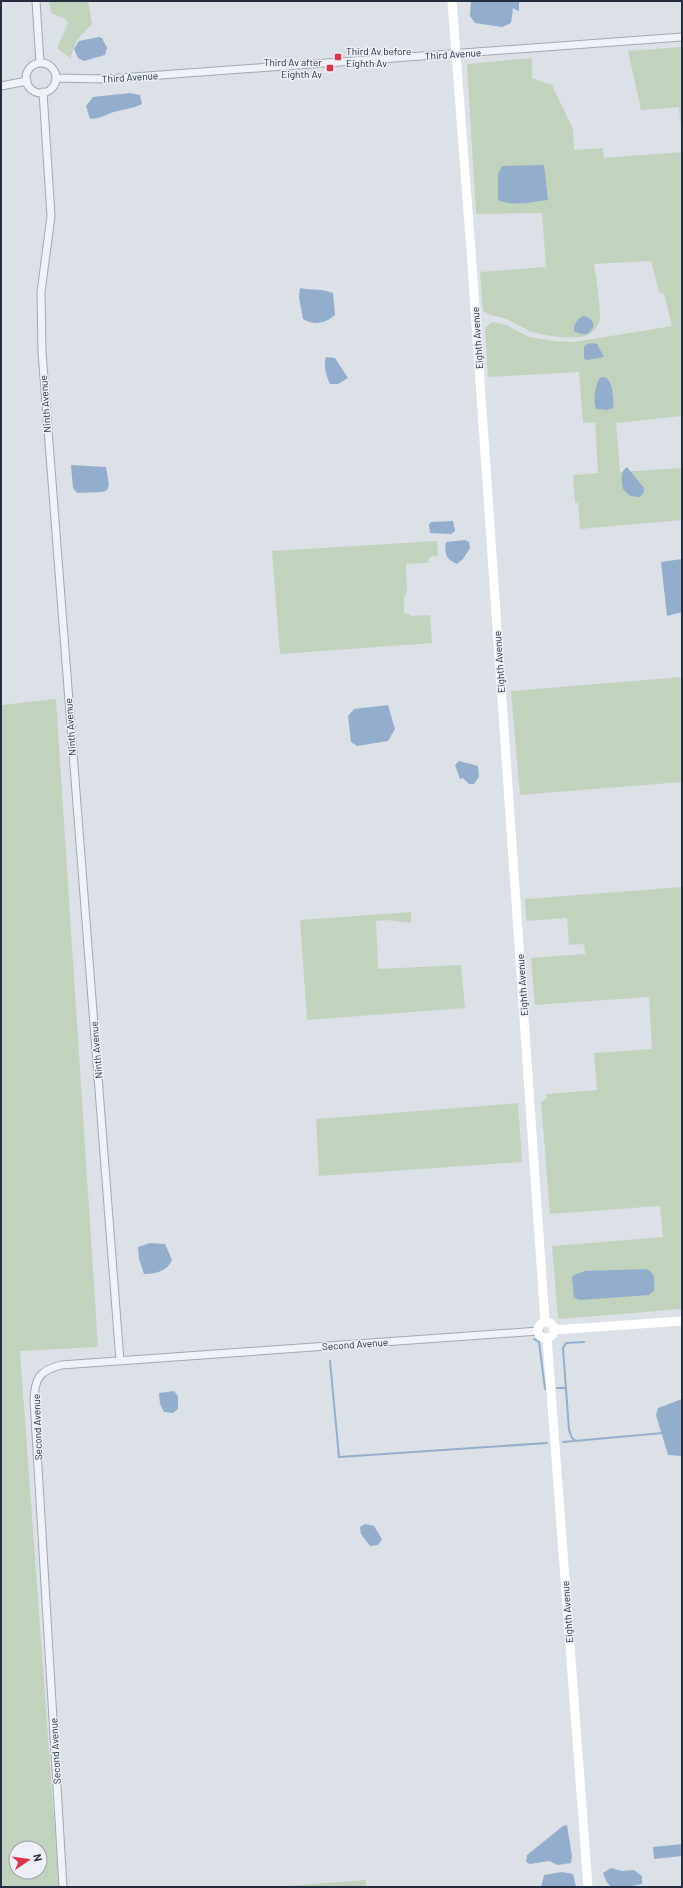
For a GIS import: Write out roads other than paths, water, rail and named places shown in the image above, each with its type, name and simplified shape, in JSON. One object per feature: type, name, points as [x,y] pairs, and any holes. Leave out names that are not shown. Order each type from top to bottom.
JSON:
[{"type":"main road","name":"Eighth Avenue","points":[[452,1],[471,251],[545,1322]]},
{"type":"main road","points":[[554,1330],[682,1321]]},
{"type":"main road","points":[[545,1322],[550,1323],[554,1330],[551,1336],[547,1338],[542,1336],[539,1331],[541,1324],[545,1322]]},
{"type":"main road","name":"Eighth Avenue","points":[[547,1338],[588,1887]]},
{"type":"street","points":[[36,1],[40,63]]},
{"type":"street","name":"Third Avenue","points":[[56,78],[106,79],[682,37]]},
{"type":"street","points":[[40,63],[45,63],[53,69],[56,78],[52,88],[43,92],[33,90],[27,81],[29,69],[40,63]]},
{"type":"street","points":[[1,86],[27,81]]},
{"type":"street","name":"Ninth Avenue","points":[[43,92],[52,216],[41,292],[42,352],[120,1361]]},
{"type":"street","name":"Second Avenue","points":[[63,1887],[34,1400],[35,1383],[41,1374],[48,1368],[61,1365],[539,1331]]},
{"type":"water","points":[[471,1],[519,1],[519,10],[518,11],[513,8],[511,23],[502,27],[475,23],[470,16]]},
{"type":"water","points":[[99,37],[102,38],[107,48],[105,55],[84,61],[78,58],[74,49],[79,41]]},
{"type":"water","points":[[130,93],[140,95],[142,104],[90,119],[86,106],[93,97]]},
{"type":"water","points":[[544,165],[548,200],[516,204],[498,200],[498,174],[502,166]]},
{"type":"water","points":[[300,288],[333,293],[335,315],[320,323],[303,319],[299,298]]},
{"type":"water","points":[[585,316],[593,322],[594,324],[592,329],[587,334],[581,334],[574,331],[577,321]]},
{"type":"water","points":[[587,344],[597,344],[604,357],[587,360],[584,359],[584,347]]},
{"type":"water","points":[[326,357],[335,358],[348,378],[338,384],[330,384],[325,370]]},
{"type":"water","points":[[604,377],[611,386],[613,395],[613,408],[607,410],[596,409],[595,402],[597,385],[600,378]]},
{"type":"water","points":[[71,465],[106,467],[109,485],[107,490],[102,492],[77,493],[73,488]]},
{"type":"water","points":[[627,467],[644,488],[644,492],[640,497],[630,496],[623,489],[622,474],[624,469]]},
{"type":"water","points":[[453,521],[455,531],[451,534],[430,533],[429,525],[431,522]]},
{"type":"water","points":[[465,540],[469,542],[470,548],[463,559],[457,564],[450,560],[447,556],[445,550],[446,542]]},
{"type":"water","points":[[682,559],[682,612],[667,616],[661,562]]},
{"type":"water","points":[[388,705],[395,729],[388,741],[357,746],[351,742],[348,716],[354,709]]},
{"type":"water","points":[[459,761],[478,766],[479,777],[474,784],[469,784],[463,778],[460,779],[455,765]]},
{"type":"water","points":[[150,1243],[165,1244],[172,1260],[164,1270],[160,1272],[144,1274],[139,1259],[138,1247]]},
{"type":"water","points":[[649,1270],[654,1277],[654,1291],[649,1295],[581,1300],[574,1298],[572,1277],[576,1274],[585,1271]]},
{"type":"water","points":[[174,1391],[178,1396],[178,1409],[173,1413],[164,1412],[160,1404],[159,1393]]},
{"type":"water","points":[[682,1399],[682,1456],[668,1455],[656,1415],[658,1408]]},
{"type":"water","points":[[365,1524],[374,1526],[382,1539],[378,1545],[370,1546],[361,1534],[360,1527]]},
{"type":"water","points":[[567,1825],[572,1856],[571,1863],[558,1865],[549,1861],[530,1864],[526,1862],[527,1855],[563,1826]]},
{"type":"water","points":[[682,1844],[682,1856],[654,1859],[653,1847]]},
{"type":"water","points":[[611,1868],[622,1871],[634,1870],[642,1876],[642,1884],[627,1887],[611,1887],[606,1881],[603,1873]]},
{"type":"water","points":[[562,1872],[573,1874],[576,1887],[541,1887],[544,1875]]},
{"type":"waterway","points":[[534,1339],[539,1342],[545,1389]]},
{"type":"waterway","points":[[576,1441],[572,1438],[569,1430],[563,1348],[566,1343],[584,1342]]},
{"type":"waterway","points":[[330,1361],[339,1457],[547,1443]]},
{"type":"waterway","points":[[557,1388],[566,1388]]},
{"type":"waterway","points":[[563,1442],[663,1433]]},
{"type":"place","name":"Third Av before Eighth Av","points":[[338,57]]},
{"type":"place","name":"Third Av after Eighth Av","points":[[330,68]]}]
